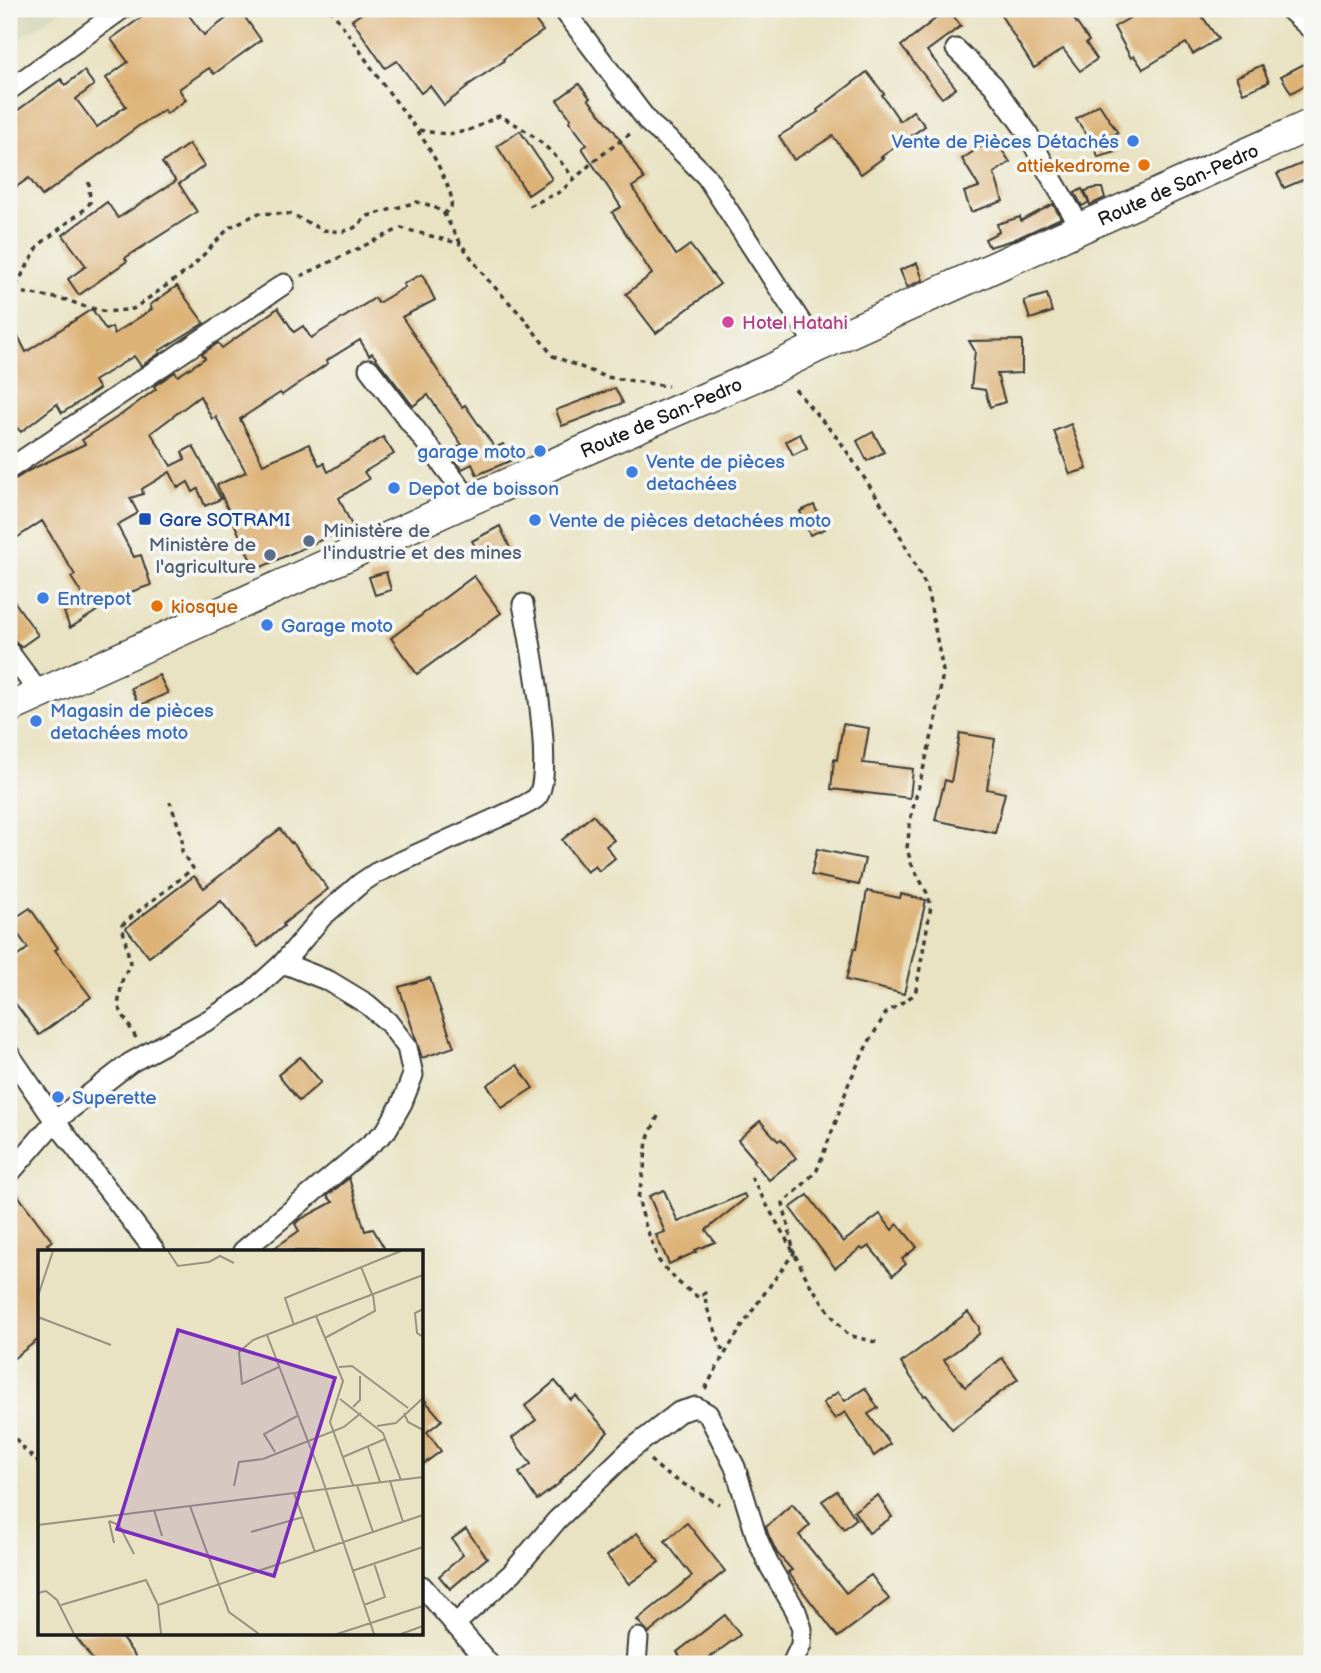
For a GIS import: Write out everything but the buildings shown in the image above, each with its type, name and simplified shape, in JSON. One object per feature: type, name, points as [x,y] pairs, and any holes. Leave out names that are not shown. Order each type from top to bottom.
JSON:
[{"type":"main road","name":"Route de San-Pedro","points":[[9,708],[470,500],[771,370],[1312,124]]},
{"type":"street","points":[[9,90],[122,9]]},
{"type":"street","points":[[563,9],[649,123],[706,176],[817,347]]},
{"type":"street","points":[[1289,9],[1312,30]]},
{"type":"street","points":[[956,49],[993,85],[1027,132],[1081,228]]},
{"type":"street","points":[[9,469],[284,284]]},
{"type":"street","points":[[369,369],[470,500]]},
{"type":"street","points":[[9,1174],[55,1121],[130,1063],[212,1018],[249,994],[283,963],[322,917],[361,883],[376,873],[537,797],[545,765],[540,709],[523,604]]},
{"type":"street","points":[[9,652],[40,694]]},
{"type":"street","points":[[244,1250],[386,1131],[402,1103],[413,1075],[407,1047],[388,1022],[366,1004],[329,981],[283,963]]},
{"type":"street","points":[[9,1054],[55,1121],[154,1250]]},
{"type":"street","points":[[454,1625],[512,1573],[557,1520],[628,1451],[679,1412],[696,1407],[708,1414],[735,1467],[757,1538],[796,1611],[802,1629],[802,1646],[792,1664]]},
{"type":"street","points":[[424,1588],[489,1664]]},
{"type":"street","points":[[636,1664],[638,1638]]},
{"type":"path","points":[[330,9],[433,154],[452,195],[451,207],[444,214]]},
{"type":"path","points":[[418,130],[449,135],[476,128],[499,116],[531,135],[574,179]]},
{"type":"path","points":[[528,206],[560,192],[609,149],[649,123]]},
{"type":"path","points":[[89,182],[90,203],[39,245],[11,291],[67,300],[107,312],[133,309],[190,269],[230,227],[259,213],[291,214],[323,230],[342,232],[354,228],[368,216],[417,202],[433,206],[444,214],[461,244],[487,279],[522,316],[553,356],[606,377],[670,387]]},
{"type":"path","points":[[284,284],[401,228],[461,244]]},
{"type":"path","points":[[696,1407],[745,1321],[794,1253],[783,1203],[817,1170],[848,1085],[886,1013],[912,996],[916,990],[931,906],[907,848],[911,816],[936,720],[943,671],[926,586],[892,520],[840,441],[798,391],[771,370]]},
{"type":"path","points":[[130,1063],[137,1040],[118,1006],[122,981],[131,963],[122,925],[193,868],[182,853],[182,836],[170,802]]},
{"type":"path","points":[[658,1116],[647,1140],[638,1198],[645,1224],[659,1261],[678,1282],[699,1298],[705,1293],[706,1305],[724,1354]]},
{"type":"path","points":[[751,1177],[809,1283],[833,1317],[848,1335],[879,1343]]},
{"type":"path","points":[[9,1431],[38,1462]]},
{"type":"path","points":[[628,1451],[648,1459],[666,1474],[719,1504]]},
{"type":"shaded area","points":[[9,9],[63,9],[9,46]]},
{"type":"place","name":"Vente de Pièces Détachés","points":[[1133,141]]},
{"type":"place","name":"attiekedrome","points":[[1144,165]]},
{"type":"place","name":"Hotel Hatahi","points":[[728,322]]},
{"type":"place","name":"garage moto","points":[[540,451]]},
{"type":"place","name":"Vente de pièces detachées","points":[[632,472]]},
{"type":"place","name":"Depot de boisson","points":[[394,488]]},
{"type":"place","name":"Gare SOTRAMI","points":[[145,519]]},
{"type":"place","name":"Vente de pièces detachées moto","points":[[535,520]]},
{"type":"place","name":"Ministère de l'industrie et des mines","points":[[309,541]]},
{"type":"place","name":"Ministère de l'agriculture","points":[[270,555]]},
{"type":"place","name":"Entrepot","points":[[43,598]]},
{"type":"place","name":"kiosque","points":[[157,606]]},
{"type":"place","name":"Garage moto","points":[[267,625]]},
{"type":"place","name":"Magasin de pièces detachées moto","points":[[36,721]]},
{"type":"place","name":"Superette","points":[[58,1097]]}]
